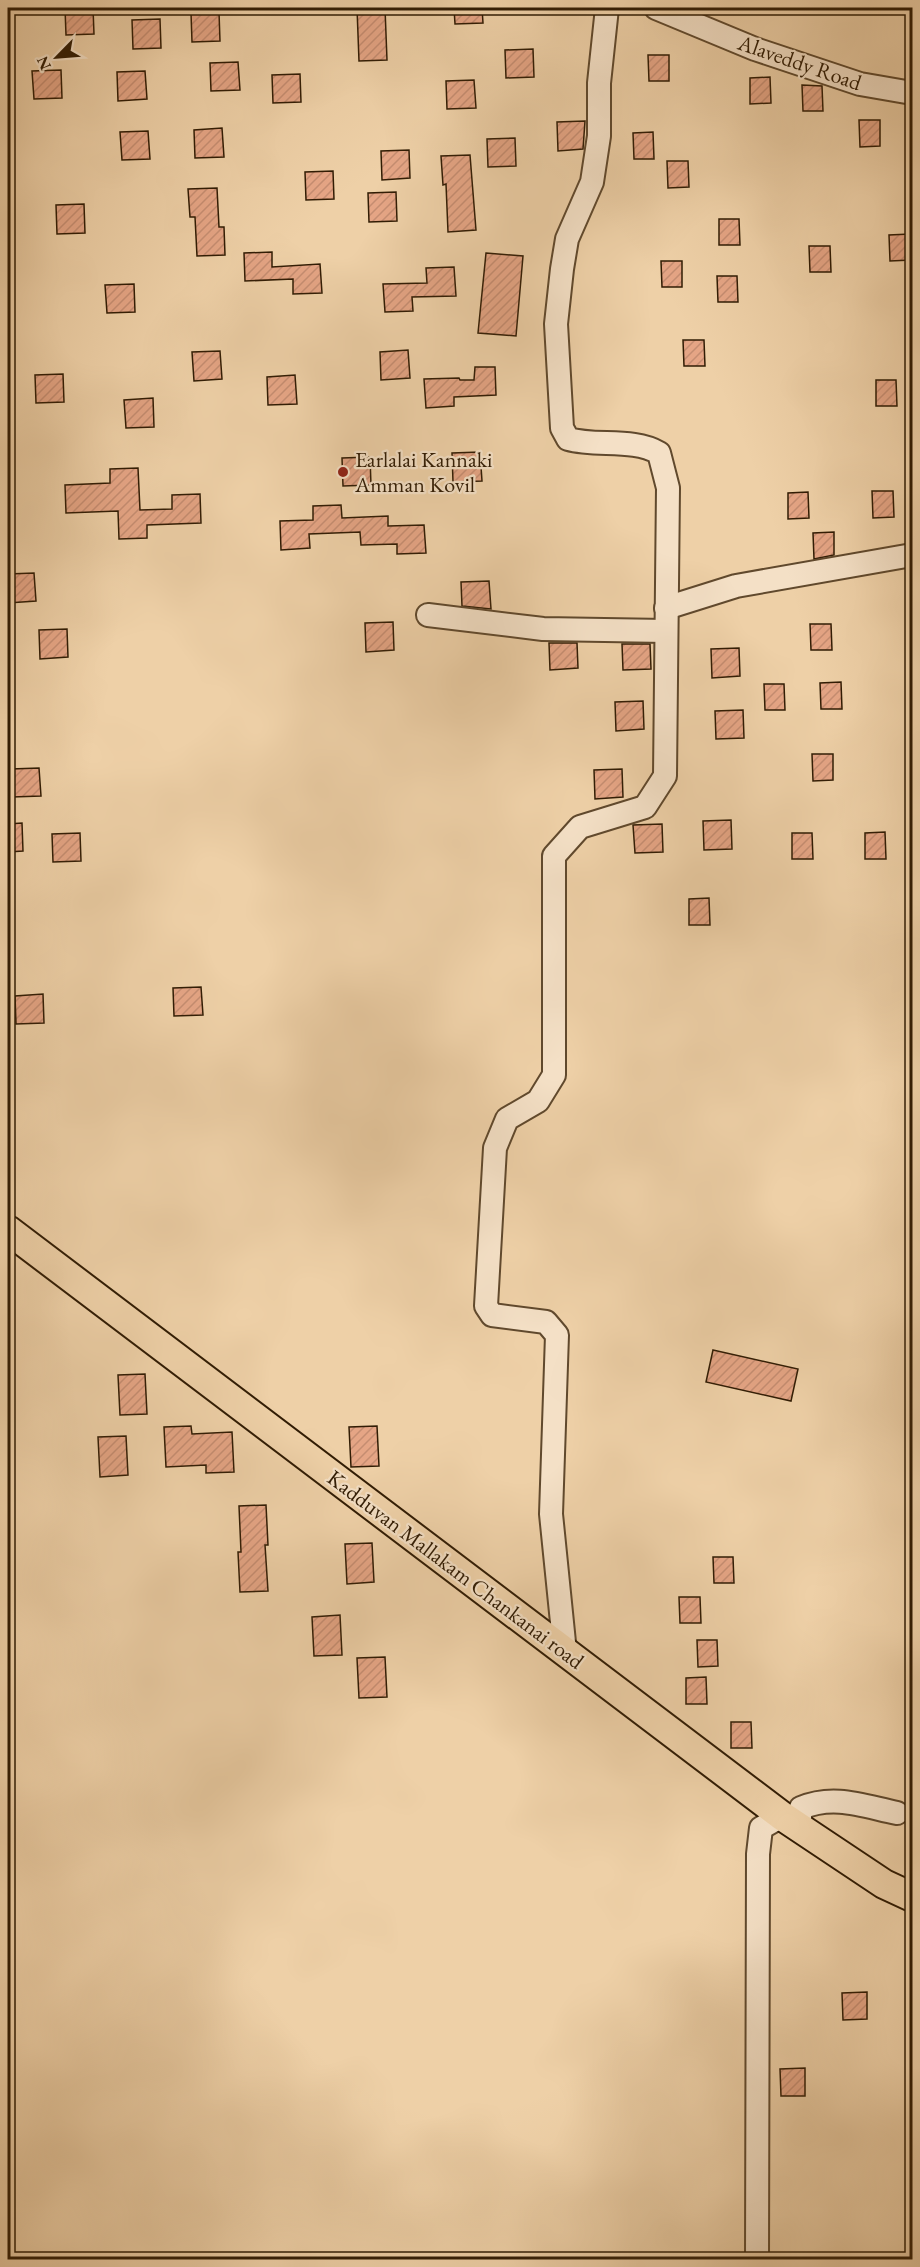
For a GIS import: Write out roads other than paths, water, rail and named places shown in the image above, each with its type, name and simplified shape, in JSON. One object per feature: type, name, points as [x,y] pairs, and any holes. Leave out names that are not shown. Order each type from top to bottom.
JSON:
[{"type":"main road","name":"Kadduvan Mallakam Chankanai road","points":[[8,1230],[790,1822],[884,1884],[912,1897]]},
{"type":"street","points":[[565,1652],[551,1514],[557,1335],[546,1322],[492,1315],[486,1306],[495,1148],[507,1119],[538,1101],[554,1075],[554,856],[580,827],[645,807],[665,776],[668,488],[659,453],[648,447],[568,439],[562,428],[556,324],[567,239],[592,182],[599,136],[598,83],[607,8]]},
{"type":"street","name":"Alaveddy Road","points":[[656,8],[755,49],[807,67],[860,84],[912,93]]},
{"type":"street","points":[[428,615],[543,628],[666,620],[736,586],[912,555]]},
{"type":"street","points":[[757,2259],[758,1854],[762,1828],[790,1822],[801,1808],[817,1801],[835,1800],[897,1813]]},
{"type":"place","name":"Earlalai Kannaki Amman Kovil","points":[[343,472]]}]
